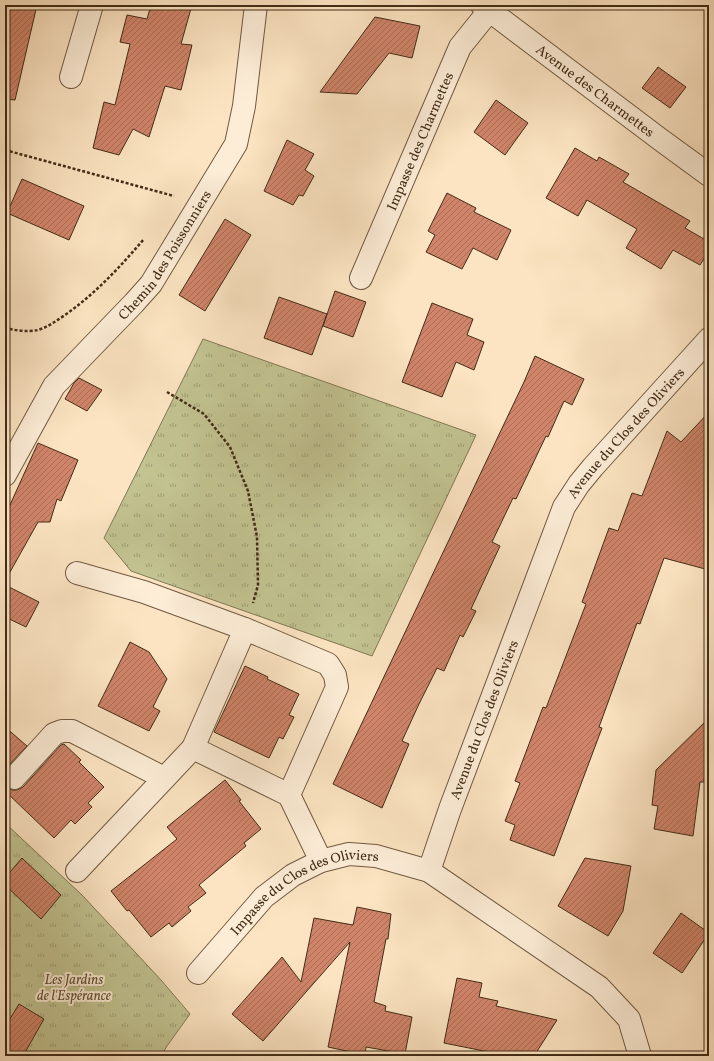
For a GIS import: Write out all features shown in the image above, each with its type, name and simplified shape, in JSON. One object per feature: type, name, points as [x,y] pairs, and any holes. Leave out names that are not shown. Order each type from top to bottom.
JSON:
[{"type":"street","points":[[72,77],[92,5]]},
{"type":"street","name":"Chemin des Poissonniers","points":[[5,474],[54,386],[151,284],[236,144],[244,106],[256,5]]},
{"type":"street","name":"Avenue des Charmettes","points":[[485,8],[709,175]]},
{"type":"street","name":"Impasse des Charmettes","points":[[361,278],[460,47],[485,8]]},
{"type":"street","name":"Avenue du Clos des Oliviers","points":[[429,871],[450,809],[564,507],[593,466],[709,339]]},
{"type":"street","points":[[77,573],[144,592],[245,629],[328,664],[335,675],[337,687],[289,795]]},
{"type":"street","points":[[78,871],[193,748],[245,629]]},
{"type":"street","points":[[14,778],[54,734],[62,731],[72,731],[164,778]]},
{"type":"street","points":[[193,748],[289,795],[321,861]]},
{"type":"street","name":"Impasse du Clos des Oliviers","points":[[198,973],[264,897],[293,875],[321,861],[349,854],[376,856],[429,871]]},
{"type":"street","points":[[429,871],[599,987],[629,1019],[640,1056]]},
{"type":"path","points":[[5,150],[201,202]]},
{"type":"path","points":[[5,327],[11,330],[37,330],[51,325],[84,302],[120,267],[145,238]]},
{"type":"path","points":[[167,392],[204,414],[230,447],[248,491],[257,537],[258,585],[245,629]]},
{"type":"green space","points":[[203,339],[476,435],[372,656],[131,571],[104,538]]},
{"type":"green space","name":"Les Jardins de l'Espérance","points":[[5,823],[82,895],[161,980],[190,1014],[161,1056],[5,1056]]},
{"type":"building","points":[[5,5],[37,5],[15,100],[5,99]]},
{"type":"building","points":[[151,5],[192,5],[181,44],[192,45],[181,90],[165,86],[149,137],[133,129],[119,155],[93,148],[104,102],[115,105],[130,44],[120,42],[127,15],[147,19]]},
{"type":"building","points":[[375,17],[420,26],[412,58],[389,53],[357,94],[320,92]]},
{"type":"building","points":[[658,67],[686,87],[670,108],[642,88]]},
{"type":"building","points":[[496,100],[528,123],[505,155],[474,132]]},
{"type":"building","points":[[287,140],[314,154],[305,170],[314,176],[303,196],[299,195],[293,205],[264,191]]},
{"type":"building","points":[[575,148],[597,161],[599,157],[629,174],[623,182],[690,221],[685,228],[709,242],[709,251],[700,265],[673,250],[661,269],[626,248],[637,229],[587,200],[578,216],[546,198]]},
{"type":"building","points":[[22,179],[84,206],[69,240],[7,213]]},
{"type":"building","points":[[447,193],[476,208],[474,212],[511,230],[497,260],[473,248],[462,269],[426,252],[435,235],[428,231]]},
{"type":"building","points":[[225,219],[251,235],[205,311],[179,295]]},
{"type":"building","points":[[335,291],[366,302],[353,337],[323,326]]},
{"type":"building","points":[[279,297],[327,314],[312,355],[264,338]]},
{"type":"building","points":[[432,303],[473,319],[467,335],[484,342],[474,370],[456,362],[442,397],[402,382]]},
{"type":"building","points":[[535,356],[584,379],[572,405],[564,401],[548,437],[546,436],[516,499],[513,498],[492,542],[500,546],[471,609],[476,611],[463,637],[460,635],[444,671],[437,668],[419,704],[402,741],[409,744],[382,808],[333,784]]},
{"type":"building","points":[[79,378],[102,390],[87,411],[65,399],[74,383]]},
{"type":"building","points":[[709,412],[709,570],[664,558],[640,624],[637,623],[599,727],[602,728],[554,856],[510,840],[515,825],[505,821],[520,783],[515,781],[543,707],[546,708],[586,604],[582,602],[609,528],[618,531],[632,493],[642,496],[667,431],[681,442]]},
{"type":"building","points":[[38,443],[78,460],[61,501],[57,499],[50,522],[38,522],[5,581],[5,516]]},
{"type":"building","points":[[5,585],[39,602],[26,627],[5,617]]},
{"type":"building","points":[[130,642],[149,652],[167,679],[153,707],[160,711],[149,731],[98,706]]},
{"type":"building","points":[[245,666],[268,677],[267,679],[299,694],[289,715],[294,717],[283,739],[279,737],[269,758],[214,732]]},
{"type":"building","points":[[709,718],[709,770],[705,773],[704,782],[700,782],[693,836],[654,829],[658,806],[652,805],[656,770]]},
{"type":"building","points":[[5,727],[27,746],[5,769]]},
{"type":"building","points":[[64,744],[81,760],[79,762],[104,787],[88,803],[92,807],[75,824],[71,820],[54,838],[5,791],[5,786],[12,790],[17,790],[23,787],[61,745]]},
{"type":"building","points":[[225,780],[261,829],[244,843],[246,846],[199,885],[206,893],[188,907],[191,911],[172,927],[169,923],[151,937],[111,891],[177,839],[167,827]]},
{"type":"building","points":[[22,858],[61,895],[41,919],[5,885],[5,878]]},
{"type":"building","points":[[585,858],[631,866],[623,911],[608,936],[558,906]]},
{"type":"building","points":[[357,907],[391,914],[388,939],[386,939],[374,1002],[386,1006],[385,1011],[412,1017],[405,1054],[366,1047],[365,1055],[328,1047],[350,942],[263,1041],[232,1014],[282,957],[301,982],[314,918],[353,925]]},
{"type":"building","points":[[681,913],[709,933],[682,973],[653,953]]},
{"type":"building","points":[[457,978],[482,983],[479,997],[498,1001],[496,1006],[557,1020],[534,1056],[509,1056],[444,1043]]},
{"type":"building","points":[[19,1004],[44,1019],[23,1056],[5,1056],[5,1027]]}]
